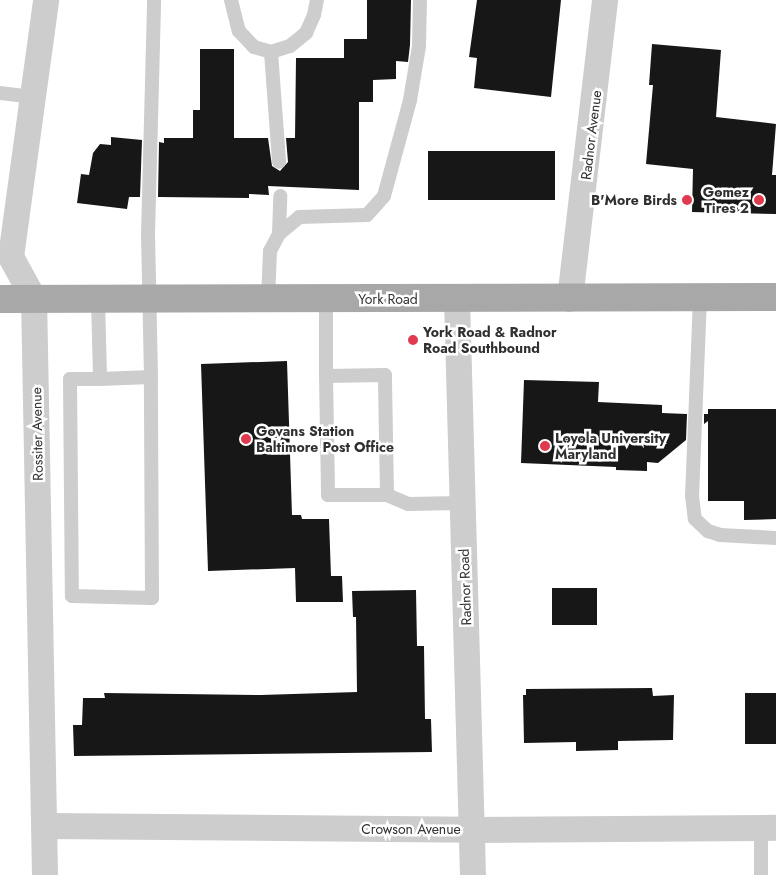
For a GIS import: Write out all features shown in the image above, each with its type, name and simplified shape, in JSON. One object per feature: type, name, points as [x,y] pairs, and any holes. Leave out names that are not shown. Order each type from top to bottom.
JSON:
[{"type":"main road","name":"York Road","points":[[0,299],[776,297]]},
{"type":"street","name":"Rossiter Avenue","points":[[46,0],[11,257],[34,299],[46,875]]},
{"type":"street","name":"Radnor Avenue","points":[[570,299],[605,0]]},
{"type":"street","name":"Radnor Road","points":[[457,299],[473,875]]},
{"type":"street","name":"Crowson Avenue","points":[[45,826],[472,830],[768,828]]},
{"type":"lane","points":[[151,377],[70,379],[72,596],[152,598],[151,377],[148,235],[154,0]]},
{"type":"lane","points":[[231,0],[239,32],[254,47],[271,52],[290,46],[306,33],[314,16],[317,0]]},
{"type":"lane","points":[[268,299],[270,251],[279,234],[299,217],[367,215],[384,196],[410,100],[419,46],[420,0]]},
{"type":"lane","points":[[271,52],[280,162]]},
{"type":"lane","points":[[0,93],[32,97]]},
{"type":"lane","points":[[279,234],[280,196]]},
{"type":"lane","points":[[700,298],[692,496],[695,519],[708,531],[720,535],[776,538]]},
{"type":"lane","points":[[326,299],[328,496],[387,494],[408,504],[462,503]]},
{"type":"lane","points":[[98,300],[100,379]]},
{"type":"lane","points":[[326,376],[385,375],[387,494]]},
{"type":"lane","points":[[761,875],[768,828]]},
{"type":"building","points":[[367,0],[411,0],[410,45],[408,62],[396,61],[396,79],[373,80],[373,102],[359,102],[359,190],[268,186],[269,195],[249,194],[249,198],[158,197],[159,142],[164,143],[164,138],[193,138],[193,110],[200,110],[200,49],[234,49],[234,138],[268,138],[272,166],[280,171],[288,162],[286,138],[295,138],[296,58],[344,58],[344,39],[367,39]]},
{"type":"building","points":[[477,0],[561,0],[551,97],[474,88],[477,58],[469,57]]},
{"type":"building","points":[[652,44],[721,50],[716,117],[776,124],[772,175],[776,175],[776,214],[692,212],[693,169],[646,164],[653,85],[649,85]]},
{"type":"building","points":[[111,137],[142,140],[140,197],[129,197],[127,209],[77,203],[81,174],[89,175],[93,153],[100,144],[111,145]]},
{"type":"building","points":[[428,151],[555,151],[555,200],[428,200]]},
{"type":"building","name":"Govans Station Baltimore Post Office","points":[[287,361],[292,515],[301,515],[302,519],[329,519],[331,576],[342,576],[343,602],[296,602],[295,568],[208,571],[201,364]]},
{"type":"building","points":[[524,380],[599,382],[598,402],[662,405],[662,413],[687,414],[686,440],[658,463],[647,462],[647,471],[616,470],[616,467],[521,463]]},
{"type":"building","points":[[708,409],[776,409],[776,519],[744,520],[744,501],[708,501],[708,421],[704,424],[704,414],[708,414]]},
{"type":"building","points":[[552,588],[597,588],[597,625],[552,625]]},
{"type":"building","points":[[416,590],[417,646],[424,646],[425,719],[431,719],[432,752],[74,756],[73,725],[82,725],[83,698],[105,698],[104,693],[261,695],[357,692],[356,617],[353,617],[352,591]]},
{"type":"building","points":[[652,688],[653,696],[674,695],[673,740],[618,741],[618,750],[576,751],[576,742],[524,743],[523,695],[526,695],[526,689]]},
{"type":"building","points":[[745,693],[776,693],[776,744],[745,744]]},
{"type":"place","name":"B'More Birds","points":[[687,200]]},
{"type":"place","name":"Gomez Tires 2","points":[[759,200]]},
{"type":"place","name":"York Road & Radnor Road Southbound","points":[[413,340]]},
{"type":"place","name":"Govans Station Baltimore Post Office","points":[[246,439]]},
{"type":"place","name":"Loyola University Maryland","points":[[545,446]]}]
